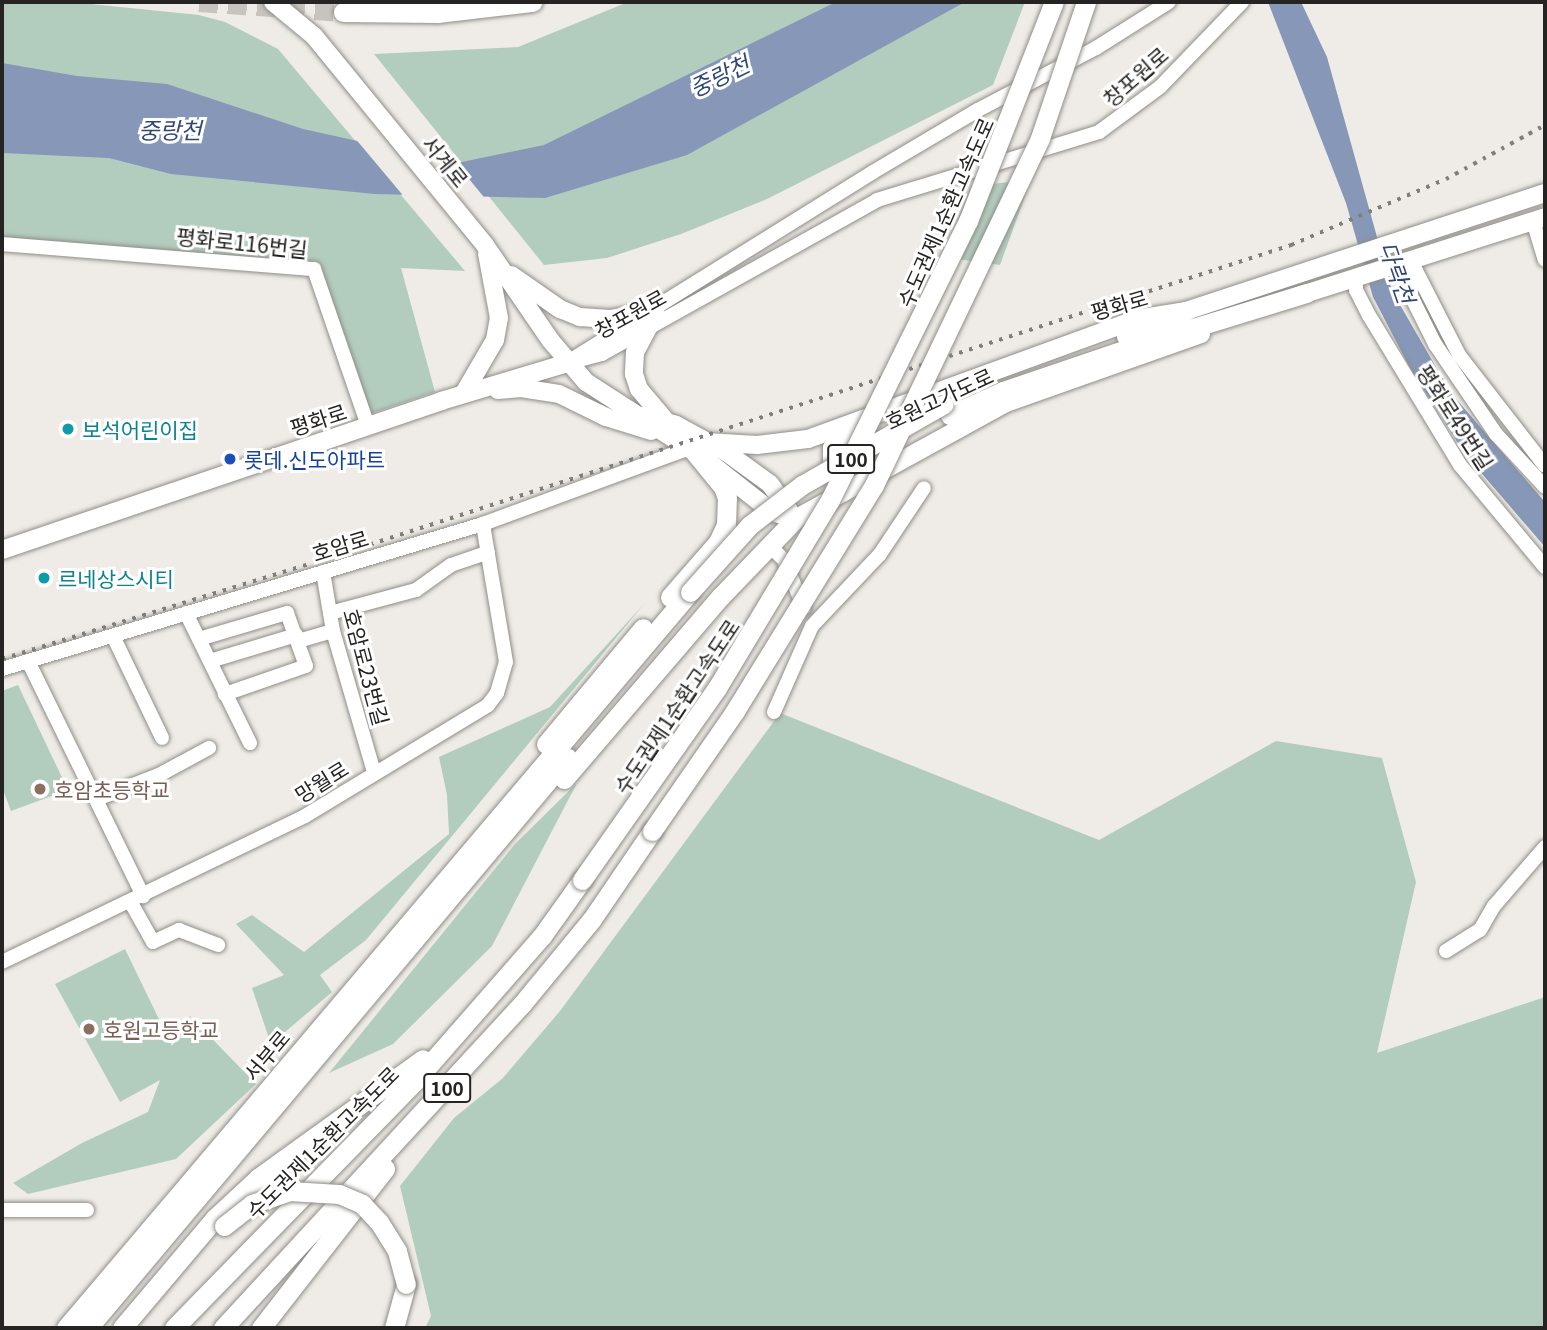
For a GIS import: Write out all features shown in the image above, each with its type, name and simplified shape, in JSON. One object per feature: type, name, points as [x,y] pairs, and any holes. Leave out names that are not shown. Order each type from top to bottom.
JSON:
[{"type":"highway","points":[[344,12],[438,13],[532,2]]},
{"type":"highway","name":"수도권제1순환고속도로","points":[[174,1328],[463,1028],[542,936],[717,688],[830,500],[941,282],[1010,120],[1054,2]]},
{"type":"highway","name":"100","points":[[223,1328],[436,1100],[592,919],[735,711],[874,485],[1040,138],[1086,2]]},
{"type":"highway","name":"호원고가도로","points":[[947,410],[1144,343],[1307,293]]},
{"type":"highway","name":"호원고가도로","points":[[500,811],[549,760],[694,596],[786,512],[947,410],[1186,311]]},
{"type":"highway","points":[[500,811],[584,695],[718,542],[726,524],[727,498],[700,452]]},
{"type":"highway","points":[[496,846],[608,731],[744,572],[795,519]]},
{"type":"highway","points":[[718,542],[728,542],[744,555],[744,572]]},
{"type":"highway","name":"호원고가도로","points":[[496,846],[694,596]]},
{"type":"highway","name":"서부로","points":[[66,1328],[500,811]]},
{"type":"highway","name":"서부로","points":[[88,1328],[496,846]]},
{"type":"highway","points":[[122,1328],[214,1219],[258,1178],[463,1028]]},
{"type":"highway","points":[[261,1328],[436,1100]]},
{"type":"highway","points":[[137,1328],[224,1226],[253,1205],[289,1191],[339,1194],[362,1205],[379,1222],[397,1251],[406,1284],[394,1328]]},
{"type":"main road","name":"서계로","points":[[273,2],[314,36],[485,245],[568,363]]},
{"type":"main road","name":"평화로","points":[[2,550],[464,393],[568,363],[586,382],[637,415],[664,427],[700,452],[772,512],[795,519],[1006,403],[1356,277],[1545,193]]},
{"type":"main road","name":"평화로","points":[[700,452],[808,439],[1137,319],[1186,311],[1350,259],[1398,257],[1541,224]]},
{"type":"main road","points":[[464,393],[486,361],[499,318],[485,245]]},
{"type":"main road","points":[[501,267],[560,309],[580,317],[652,318],[635,352],[634,374],[639,389],[664,427]]},
{"type":"main road","points":[[464,393],[521,387],[559,394],[606,417],[664,427]]},
{"type":"main road","points":[[864,418],[832,447],[837,471],[844,475],[872,465],[892,466]]},
{"type":"main road","points":[[700,452],[730,470],[732,459],[726,452],[776,489],[795,519]]},
{"type":"street","name":"창포원로","points":[[652,318],[873,172],[978,110],[1096,48],[1169,2]]},
{"type":"street","name":"창포원로","points":[[568,363],[877,200],[1099,132],[1160,87],[1242,2]]},
{"type":"street","points":[[1541,224],[1545,260]]},
{"type":"street","name":"평화로116번길","points":[[2,244],[314,269],[368,426]]},
{"type":"street","points":[[1398,257],[1459,355],[1545,466]]},
{"type":"street","points":[[1398,257],[1426,329],[1496,434],[1545,486]]},
{"type":"street","name":"평화로49번길","points":[[1356,277],[1356,290],[1370,317],[1460,465],[1545,567]]},
{"type":"street","name":"호암로","points":[[2,669],[483,524],[700,452]]},
{"type":"street","points":[[774,712],[812,626],[880,554],[924,488]]},
{"type":"street","name":"망월로","points":[[2,962],[305,816],[374,772],[477,713],[497,692],[506,662],[483,524]]},
{"type":"street","points":[[770,545],[784,560],[812,626]]},
{"type":"street","points":[[330,613],[416,590],[451,565],[488,552]]},
{"type":"street","name":"호암로23번길","points":[[323,572],[333,631],[374,772]]},
{"type":"street","points":[[186,613],[250,743]]},
{"type":"street","points":[[199,639],[287,613],[306,666],[225,694]]},
{"type":"street","points":[[210,661],[333,631]]},
{"type":"street","points":[[113,636],[162,738]]},
{"type":"street","points":[[29,661],[97,799],[153,942],[179,930],[218,945]]},
{"type":"street","points":[[97,799],[150,779],[209,748]]},
{"type":"street","points":[[1446,951],[1480,930],[1494,906],[1545,847]]},
{"type":"street","points":[[2,1210],[87,1210]]},
{"type":"green space","points":[[2,2],[81,3],[199,15],[225,22],[278,49],[465,271],[401,268],[435,392],[370,414],[320,264],[2,237]]},
{"type":"green space","points":[[628,2],[1025,2],[993,85],[767,199],[681,234],[607,258],[544,265],[374,54],[518,47]]},
{"type":"green space","points":[[1031,180],[1000,265],[943,257],[971,186]]},
{"type":"green space","points":[[644,604],[366,940],[320,975],[332,992],[271,1044],[252,988],[284,975],[236,924],[252,915],[304,952],[449,834],[447,795],[439,757],[550,707]]},
{"type":"green space","points":[[18,685],[68,790],[11,811],[2,787],[2,691]]},
{"type":"green space","points":[[780,713],[1099,840],[1276,741],[1382,758],[1416,882],[1377,1053],[1545,997],[1545,1328],[425,1328],[431,1316],[400,1186],[454,1118],[503,1078],[560,1011]]},
{"type":"green space","points":[[577,783],[492,946],[393,1044],[329,1073],[515,844]]},
{"type":"green space","points":[[125,949],[172,1046],[190,1016],[256,1084],[176,1159],[28,1194],[13,1183],[82,1143],[148,1112],[160,1080],[120,1102],[55,984]]},
{"type":"water","name":"중랑천","points":[[836,2],[965,2],[687,155],[545,198],[375,194],[171,174],[109,158],[2,153],[2,63],[77,76],[167,84],[303,129],[457,163],[544,145]]},
{"type":"water","name":"다락천","points":[[1268,2],[1301,2],[1327,57],[1392,291],[1451,393],[1545,502],[1545,547],[1465,454],[1410,368],[1373,297],[1346,203]]},
{"type":"pier","points":[[354,137],[452,158],[487,201],[406,199]]},
{"type":"tunnel","points":[[199,2],[343,12]]},
{"type":"railway","points":[[2,659],[350,551],[1291,245],[1446,179],[1545,125]]},
{"type":"place","name":"보석어린이집","points":[[68,429]]},
{"type":"place","name":"롯데.신도아파트","points":[[230,459]]},
{"type":"place","name":"르네상스시티","points":[[44,578]]},
{"type":"place","name":"호암초등학교","points":[[40,789]]},
{"type":"place","name":"호원고등학교","points":[[89,1029]]}]
